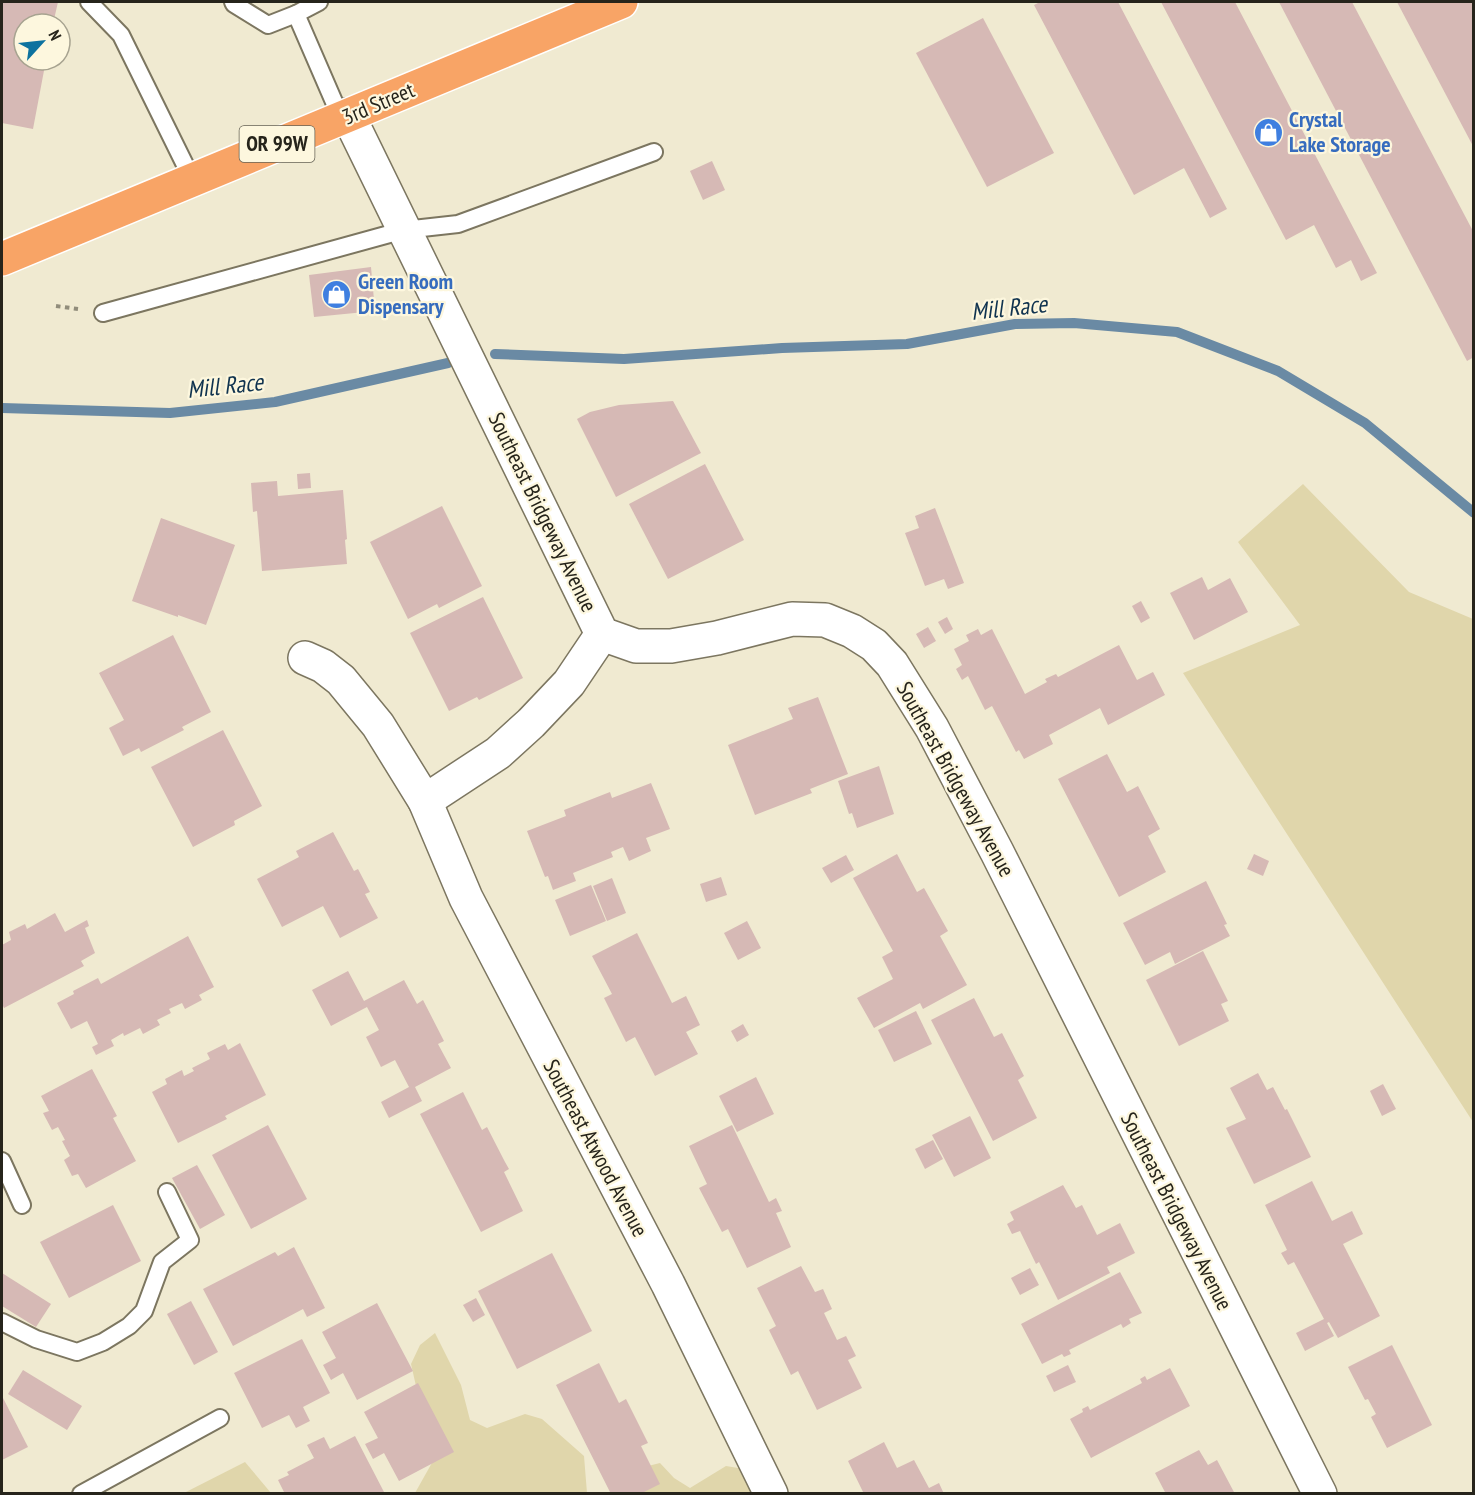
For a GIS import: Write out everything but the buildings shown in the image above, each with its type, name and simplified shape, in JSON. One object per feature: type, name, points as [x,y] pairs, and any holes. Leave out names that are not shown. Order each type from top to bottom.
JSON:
[{"type":"highway","name":"3rd Street","points":[[2,259],[621,2]]},
{"type":"street","name":"Southeast Bridgeway Avenue","points":[[344,116],[404,230],[602,634],[636,646],[671,646],[717,638],[792,619],[825,620],[852,631],[874,645],[892,664],[932,728],[997,852],[1320,1494]]},
{"type":"street","points":[[425,801],[498,753],[531,723],[569,683],[602,634]]},
{"type":"street","name":"Southeast Atwood Avenue","points":[[305,658],[323,666],[341,680],[378,725],[425,801],[466,898],[668,1284],[771,1494]]},
{"type":"lane","points":[[89,2],[121,35],[192,179]]},
{"type":"lane","points":[[233,2],[268,25],[319,2]]},
{"type":"lane","points":[[296,14],[344,116]]},
{"type":"lane","points":[[103,313],[404,230],[458,224],[654,152]]},
{"type":"lane","points":[[2,1161],[22,1205]]},
{"type":"lane","points":[[2,1322],[36,1339],[76,1352],[103,1342],[129,1326],[144,1311],[162,1262],[190,1240],[167,1192]]},
{"type":"lane","points":[[81,1494],[220,1418]]},
{"type":"shaded area","points":[[1303,484],[1409,592],[1473,619],[1473,1122],[1183,673],[1300,625],[1238,542]]},
{"type":"shaded area","points":[[435,1333],[461,1385],[470,1420],[487,1428],[525,1414],[542,1419],[584,1456],[587,1493],[415,1493],[433,1461],[411,1364],[420,1345]]},
{"type":"shaded area","points":[[245,1462],[271,1493],[184,1493]]},
{"type":"shaded area","points":[[660,1463],[674,1478],[690,1488],[726,1466],[744,1469],[757,1494],[630,1494],[640,1468]]},
{"type":"waterway","name":"Mill Race","points":[[495,354],[624,359],[782,348],[907,344],[1015,324],[1074,323],[1177,332],[1278,371],[1365,423],[1474,513]]},
{"type":"waterway","name":"Mill Race","points":[[2,408],[170,413],[275,402],[448,363]]},
{"type":"place","name":"Crystal Lake Storage","points":[[1268,132]]},
{"type":"place","name":"Green Room Dispensary","points":[[337,294]]}]
